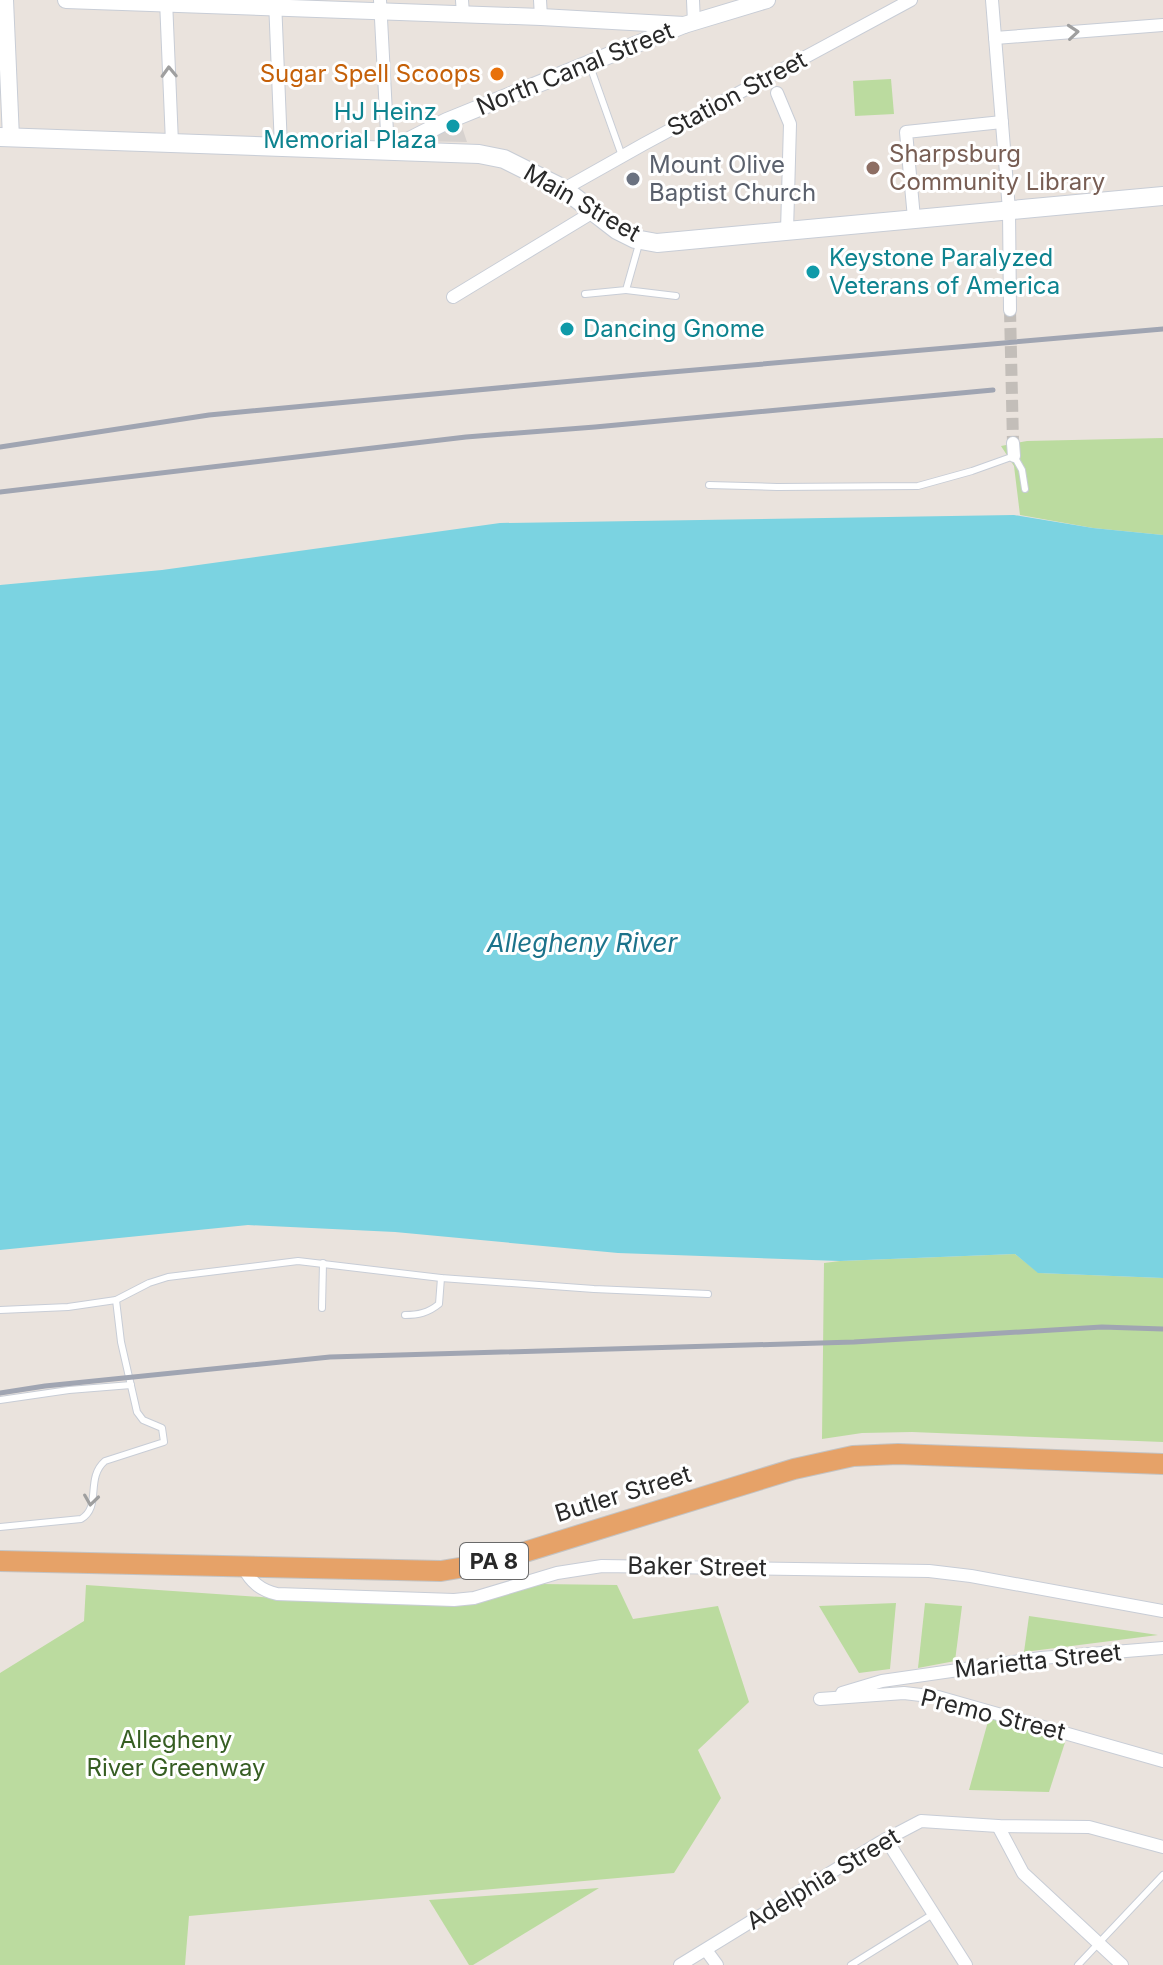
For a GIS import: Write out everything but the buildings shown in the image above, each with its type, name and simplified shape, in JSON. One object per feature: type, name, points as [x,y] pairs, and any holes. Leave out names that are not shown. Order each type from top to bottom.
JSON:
[{"type":"highway","name":"Butler Street","points":[[0,1561],[424,1571],[473,1567],[804,1466],[853,1456],[898,1454],[1163,1464]]},
{"type":"main road","name":"Main Street","points":[[6,137],[479,154],[504,159],[564,189],[617,230],[640,240],[657,243],[1163,196]]},
{"type":"street","points":[[5,0],[6,137]]},
{"type":"street","points":[[66,0],[541,8],[689,24],[693,0]]},
{"type":"street","name":"North Canal Street","points":[[388,151],[447,121],[689,24],[767,0]]},
{"type":"street","name":"Station Street","points":[[564,189],[911,0]]},
{"type":"street","points":[[992,0],[1009,210],[1010,310]]},
{"type":"street","points":[[166,2],[172,143]]},
{"type":"street","points":[[275,4],[281,148]]},
{"type":"street","points":[[380,6],[388,151]]},
{"type":"street","points":[[995,38],[1163,25]]},
{"type":"street","points":[[777,93],[790,124],[787,231]]},
{"type":"street","points":[[914,218],[906,132],[1002,122]]},
{"type":"street","points":[[453,297],[593,212]]},
{"type":"street","name":"Baker Street","points":[[243,1567],[260,1588],[277,1594],[454,1600],[474,1598],[557,1573],[602,1566],[929,1571],[1163,1611]]},
{"type":"street","name":"Marietta Street","points":[[820,1699],[882,1681],[1041,1658],[1163,1648]]},
{"type":"street","name":"Premo Street","points":[[820,1699],[904,1693],[938,1697],[1163,1761]]},
{"type":"street","name":"Adelphia Street","points":[[680,1965],[886,1839],[921,1821],[1089,1827],[1163,1847]]},
{"type":"street","points":[[998,1826],[1023,1873],[1122,1965]]},
{"type":"street","points":[[886,1839],[966,1965]]},
{"type":"street","points":[[706,1950],[717,1965]]},
{"type":"lane","points":[[589,64],[622,156]]},
{"type":"lane","points":[[626,290],[640,240]]},
{"type":"lane","points":[[585,294],[626,290],[676,296]]},
{"type":"lane","points":[[709,485],[918,486],[972,471],[1014,450],[1025,489]]},
{"type":"lane","points":[[0,1310],[68,1307],[116,1300],[168,1277],[298,1261],[441,1278],[708,1294]]},
{"type":"lane","points":[[322,1308],[323,1263]]},
{"type":"lane","points":[[405,1315],[419,1315],[439,1304],[441,1278]]},
{"type":"lane","points":[[0,1527],[81,1519],[89,1515],[97,1468],[105,1461],[164,1442],[162,1428],[149,1424],[137,1412],[121,1342],[116,1300]]},
{"type":"lane","points":[[0,1400],[131,1385]]},
{"type":"lane","points":[[1078,1965],[1163,1875]]},
{"type":"lane","points":[[851,1965],[933,1914]]},
{"type":"green space","points":[[891,79],[894,114],[855,116],[853,81]]},
{"type":"green space","points":[[1163,438],[1163,535],[1093,528],[1020,515],[1014,466],[1001,446],[1027,441]]},
{"type":"green space","points":[[1015,1254],[1039,1273],[1163,1278],[1163,1442],[912,1432],[862,1433],[822,1439],[824,1263]]},
{"type":"green space","name":"Allegheny River Greenway","points":[[540,1584],[617,1585],[633,1619],[718,1606],[749,1702],[698,1750],[721,1798],[674,1873],[189,1916],[185,1965],[0,1965],[0,1673],[84,1621],[86,1585],[347,1603],[482,1602]]},
{"type":"green space","points":[[896,1603],[890,1669],[859,1673],[819,1606]]},
{"type":"green space","points":[[925,1603],[962,1606],[955,1661],[918,1668]]},
{"type":"green space","points":[[1029,1616],[1158,1635],[1024,1652]]},
{"type":"green space","points":[[992,1707],[1069,1730],[1049,1792],[969,1790]]},
{"type":"green space","points":[[599,1888],[473,1965],[469,1965],[429,1900]]},
{"type":"shaded area","name":"HJ Heinz Memorial Plaza","points":[[460,121],[467,142],[416,141]]},
{"type":"water","name":"Allegheny River","points":[[1014,515],[1163,535],[1163,1278],[1038,1273],[1015,1254],[840,1261],[618,1253],[395,1232],[248,1225],[0,1250],[0,585],[162,570],[500,523]]},
{"type":"tunnel","points":[[1010,310],[1013,443]]},
{"type":"railway","points":[[0,447],[209,415],[1163,329]]},
{"type":"railway","points":[[0,492],[466,437],[993,390]]},
{"type":"railway","points":[[0,1393],[330,1357],[854,1342],[1102,1327],[1163,1329]]},
{"type":"place","name":"Sugar Spell Scoops","points":[[497,74]]},
{"type":"place","name":"HJ Heinz Memorial Plaza","points":[[453,126]]},
{"type":"place","name":"Sharpsburg Community Library","points":[[873,168]]},
{"type":"place","name":"Mount Olive Baptist Church","points":[[633,179]]},
{"type":"place","name":"Keystone Paralyzed Veterans of America","points":[[813,272]]},
{"type":"place","name":"Dancing Gnome","points":[[567,329]]}]
